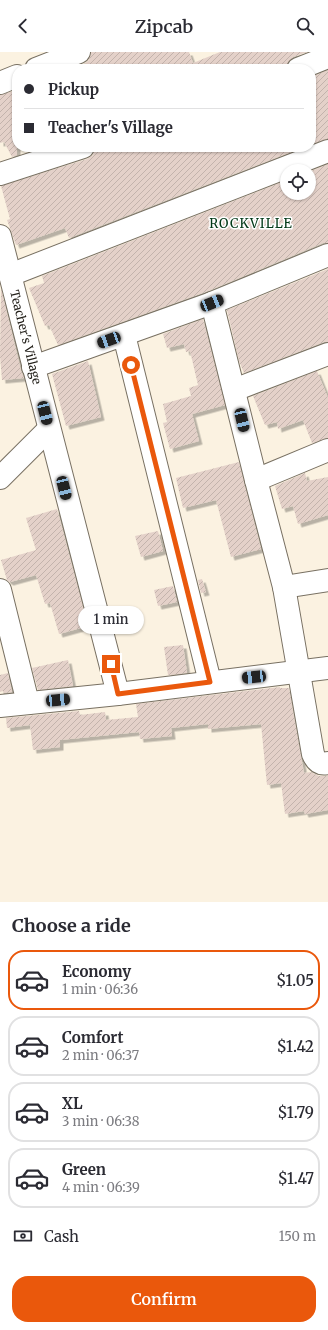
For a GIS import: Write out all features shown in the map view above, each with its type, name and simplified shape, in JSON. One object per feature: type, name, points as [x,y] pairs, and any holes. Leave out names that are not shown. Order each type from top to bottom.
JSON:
[{"type":"street","points":[[49,64],[79,52]]},
{"type":"street","points":[[312,64],[328,58]]},
{"type":"street","points":[[0,83],[12,78]]},
{"type":"street","points":[[10,275],[328,151]]},
{"type":"street","points":[[0,174],[68,152]]},
{"type":"street","name":"Teacher's Village","points":[[0,236],[118,694]]},
{"type":"street","points":[[33,367],[212,303],[328,255]]},
{"type":"street","points":[[212,303],[284,587],[313,754],[316,760],[322,764],[328,763]]},
{"type":"street","points":[[124,335],[210,682]]},
{"type":"street","points":[[234,390],[328,354]]},
{"type":"street","points":[[0,478],[49,429]]},
{"type":"street","points":[[256,480],[328,450]]},
{"type":"street","points":[[284,587],[328,580]]},
{"type":"street","points":[[0,590],[28,703]]},
{"type":"street","points":[[0,706],[118,694],[328,668]]},
{"type":"building","points":[[91,52],[189,52],[193,63],[220,52],[307,52],[293,57],[287,64],[84,64],[89,60]]},
{"type":"building","points":[[328,70],[328,139],[316,143],[316,75]]},
{"type":"building","points":[[12,91],[12,152],[17,152],[17,155],[12,157],[4,142],[0,143],[0,95]]},
{"type":"building","points":[[94,152],[291,152],[69,238],[65,228],[16,245],[7,220],[10,219],[1,186],[87,159],[93,155]]},
{"type":"building","points":[[328,164],[328,243],[323,243],[208,291],[58,345],[49,325],[45,326],[29,288],[44,283],[42,276],[280,183],[280,200],[316,200],[316,169]]},
{"type":"building","points":[[328,269],[328,342],[324,342],[244,373],[239,361],[227,310]]},
{"type":"building","points":[[1,288],[24,378],[2,380],[0,356]]},
{"type":"building","points":[[203,319],[225,405],[192,414],[199,441],[170,449],[163,423],[167,422],[163,404],[191,396],[189,388],[198,385],[190,351],[186,352],[184,344],[167,348],[163,334]]},
{"type":"building","points":[[88,361],[101,417],[66,426],[52,374]]},
{"type":"building","points":[[317,371],[328,398],[328,438],[312,443],[303,420],[278,429],[277,422],[265,425],[253,396]]},
{"type":"building","points":[[239,462],[261,549],[231,557],[216,500],[183,508],[176,478]]},
{"type":"building","points":[[305,473],[307,481],[328,477],[328,515],[298,524],[293,506],[282,509],[275,486]]},
{"type":"building","points":[[57,509],[88,626],[59,634],[50,603],[45,604],[36,575],[10,582],[7,580],[1,560],[36,550],[26,518]]},
{"type":"building","points":[[158,531],[163,551],[141,557],[135,536]]},
{"type":"building","points":[[202,579],[206,592],[201,593],[198,580]]},
{"type":"building","points":[[173,586],[177,602],[158,606],[154,590]]},
{"type":"building","points":[[183,645],[187,673],[168,675],[164,647]]},
{"type":"building","points":[[68,660],[73,686],[38,690],[32,668]]},
{"type":"building","points":[[8,673],[12,692],[0,692],[0,675]]},
{"type":"building","points":[[280,687],[289,688],[304,773],[311,772],[319,776],[328,776],[328,810],[305,814],[304,811],[285,814],[281,783],[267,785],[261,724],[208,729],[208,724],[171,728],[172,736],[140,739],[139,732],[60,740],[60,747],[33,750],[30,725],[7,728],[6,718],[79,711],[80,715],[105,712],[106,720],[138,717],[136,704]]},
{"type":"district","name":"ROCKVILLE","points":[[251,223]]},
{"type":"route","points":[[111,664],[118,694],[210,682],[131,365]]}]
